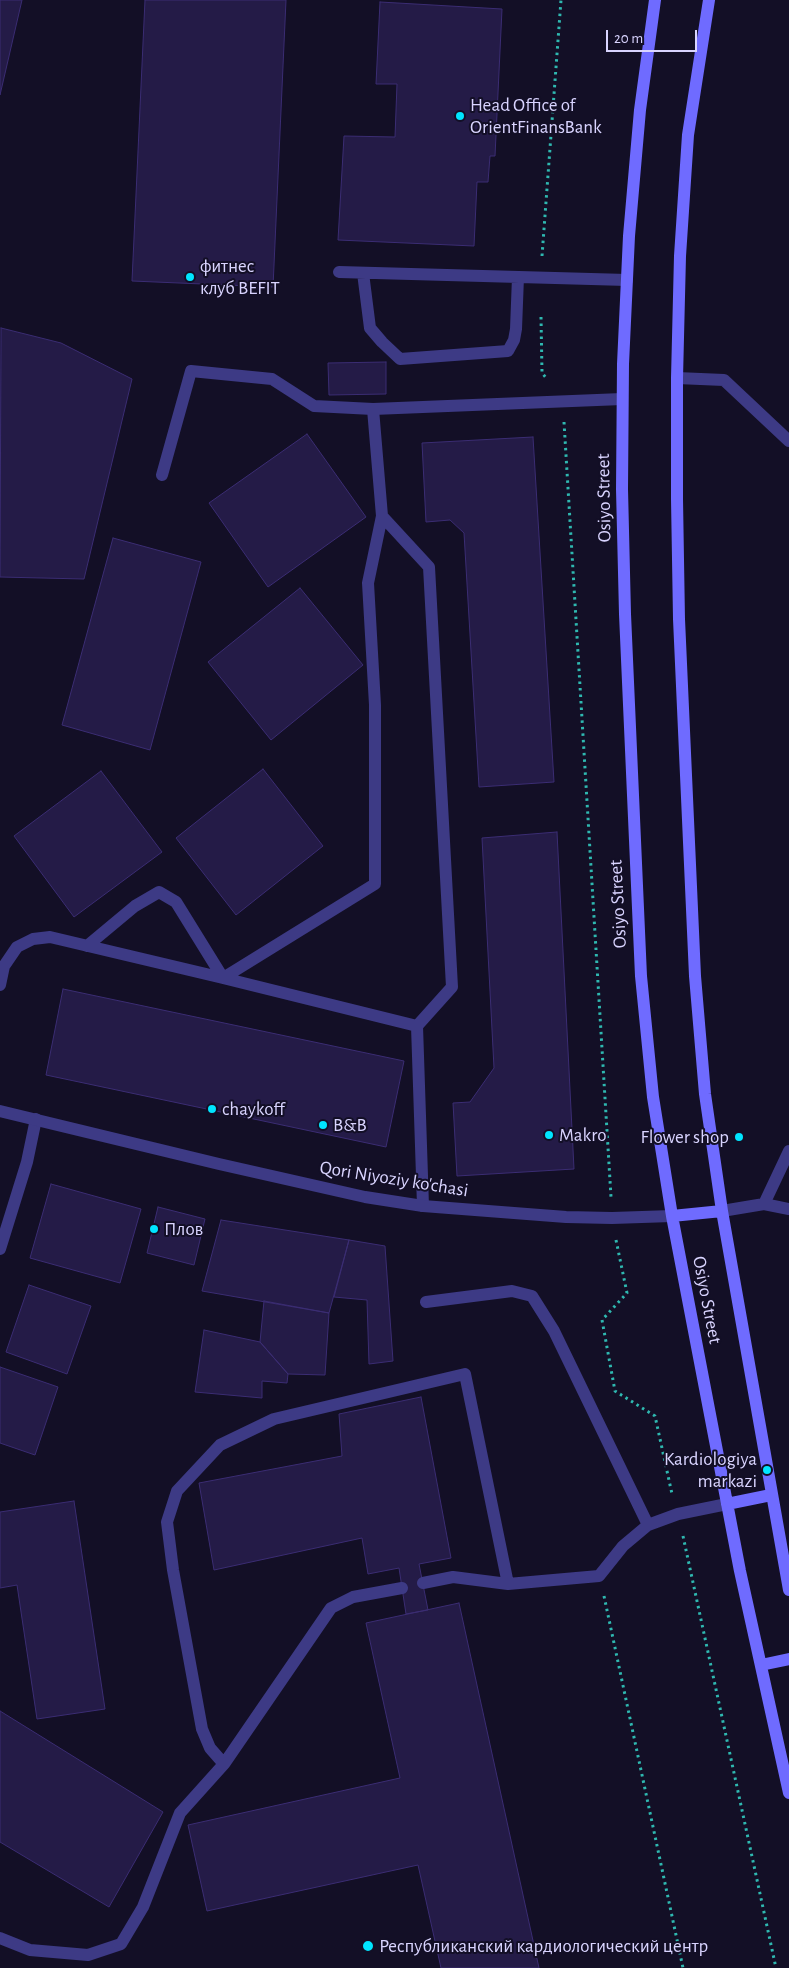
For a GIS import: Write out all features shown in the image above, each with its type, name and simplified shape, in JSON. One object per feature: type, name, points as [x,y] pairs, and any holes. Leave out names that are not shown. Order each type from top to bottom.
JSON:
[{"type":"main road","name":"Osiyo Street","points":[[655,0],[628,236],[622,399],[625,614],[634,854],[641,976],[653,1097],[672,1216],[740,1571],[789,1793]]},
{"type":"main road","name":"Osiyo Street","points":[[709,0],[688,135],[680,256],[677,378],[679,619],[695,976],[705,1094],[722,1211],[789,1590]]},
{"type":"main road","name":"Qori Niyoziy ko'chasi","points":[[672,1216],[722,1211]]},
{"type":"main road","points":[[727,1504],[771,1495]]},
{"type":"main road","points":[[761,1665],[789,1659]]},
{"type":"street","points":[[339,272],[627,280]]},
{"type":"street","points":[[363,273],[370,328],[400,359],[508,351],[514,340],[516,329],[518,277]]},
{"type":"street","points":[[162,475],[192,371],[272,379],[314,406],[373,408],[622,399]]},
{"type":"street","points":[[677,378],[724,380],[789,441]]},
{"type":"street","points":[[223,978],[375,884],[375,705],[368,583],[382,516],[373,408]]},
{"type":"street","points":[[382,516],[429,567],[452,987],[417,1026],[423,1206]]},
{"type":"street","points":[[87,946],[135,906],[159,892],[176,902],[223,978]]},
{"type":"street","points":[[0,986],[4,966],[17,947],[33,939],[50,937],[417,1026]]},
{"type":"street","name":"Qori Niyoziy ko'chasi","points":[[0,1111],[36,1118],[219,1164],[366,1197],[423,1206],[566,1217],[672,1216]]},
{"type":"street","points":[[0,1249],[27,1162],[36,1118]]},
{"type":"street","points":[[764,1204],[789,1151]]},
{"type":"street","name":"Qori Niyoziy ko'chasi","points":[[722,1211],[764,1204],[789,1209]]},
{"type":"street","points":[[426,1302],[512,1291],[532,1296],[554,1331],[648,1526]]},
{"type":"street","points":[[224,1764],[210,1748],[202,1729],[173,1570],[167,1522],[177,1491],[220,1445],[274,1419],[464,1374],[508,1584]]},
{"type":"street","points":[[423,1583],[452,1577],[508,1584],[600,1576],[623,1546],[648,1526],[678,1514],[727,1504]]},
{"type":"street","points":[[0,1938],[30,1950],[88,1954],[121,1944],[143,1907],[180,1813],[224,1764],[331,1608],[353,1597],[402,1588]]},
{"type":"path","points":[[540,278],[561,0]]},
{"type":"path","points":[[541,316],[542,373],[563,400],[612,1218],[627,1293],[602,1320],[615,1391],[655,1416],[776,1968]]},
{"type":"path","points":[[600,1576],[683,1968]]},
{"type":"building","points":[[0,0],[22,0],[0,95]]},
{"type":"building","points":[[145,0],[286,0],[273,287],[132,281]]},
{"type":"building","points":[[380,2],[502,9],[495,156],[490,156],[488,182],[477,182],[474,246],[338,240],[344,136],[395,137],[397,84],[376,84]]},
{"type":"building","points":[[1,328],[61,343],[132,379],[84,579],[0,577]]},
{"type":"building","points":[[386,362],[386,394],[329,395],[328,363]]},
{"type":"building","points":[[307,434],[366,517],[268,587],[209,503]]},
{"type":"building","points":[[533,437],[554,782],[479,787],[464,533],[450,520],[426,522],[422,443]]},
{"type":"building","points":[[113,538],[201,562],[150,750],[62,725]]},
{"type":"building","points":[[300,588],[363,665],[271,740],[208,662]]},
{"type":"building","points":[[263,769],[323,846],[236,915],[176,838]]},
{"type":"building","points":[[101,771],[162,852],[74,917],[14,836]]},
{"type":"building","points":[[557,832],[574,1169],[457,1176],[453,1103],[470,1102],[494,1068],[482,838]]},
{"type":"building","points":[[63,989],[404,1061],[386,1147],[46,1075]]},
{"type":"building","points":[[51,1184],[141,1209],[120,1283],[30,1258]]},
{"type":"building","points":[[158,1207],[205,1219],[194,1265],[147,1253]]},
{"type":"building","points":[[221,1220],[349,1240],[329,1313],[202,1291]]},
{"type":"building","points":[[349,1240],[385,1246],[393,1361],[369,1364],[367,1300],[334,1297]]},
{"type":"building","points":[[29,1285],[91,1306],[67,1374],[6,1352]]},
{"type":"building","points":[[264,1301],[329,1313],[325,1375],[288,1374],[260,1342]]},
{"type":"building","points":[[204,1330],[260,1342],[288,1374],[287,1383],[262,1381],[262,1398],[195,1392]]},
{"type":"building","points":[[0,1367],[58,1387],[35,1455],[0,1443]]},
{"type":"building","points":[[421,1397],[451,1558],[419,1564],[428,1610],[406,1614],[399,1568],[368,1574],[362,1538],[214,1570],[199,1483],[342,1456],[339,1414]]},
{"type":"building","points":[[74,1501],[105,1709],[37,1719],[17,1585],[0,1588],[0,1512]]},
{"type":"building","points":[[459,1603],[539,1968],[441,1968],[418,1865],[207,1911],[188,1825],[400,1778],[366,1623]]},
{"type":"building","points":[[0,1711],[163,1812],[109,1907],[0,1842]]},
{"type":"place","name":"Head Office of OrientFinansBank","points":[[460,116]]},
{"type":"place","name":"фитнес клуб BEFIT","points":[[190,277]]},
{"type":"place","name":"chaykoff","points":[[212,1109]]},
{"type":"place","name":"B&B","points":[[323,1125]]},
{"type":"place","name":"Makro","points":[[549,1135]]},
{"type":"place","name":"Flower shop","points":[[739,1137]]},
{"type":"place","name":"Плов","points":[[154,1229]]},
{"type":"place","name":"Kardiologiya markazi","points":[[767,1470]]},
{"type":"place","name":"Республиканский кардиологический центр","points":[[368,1946]]}]
